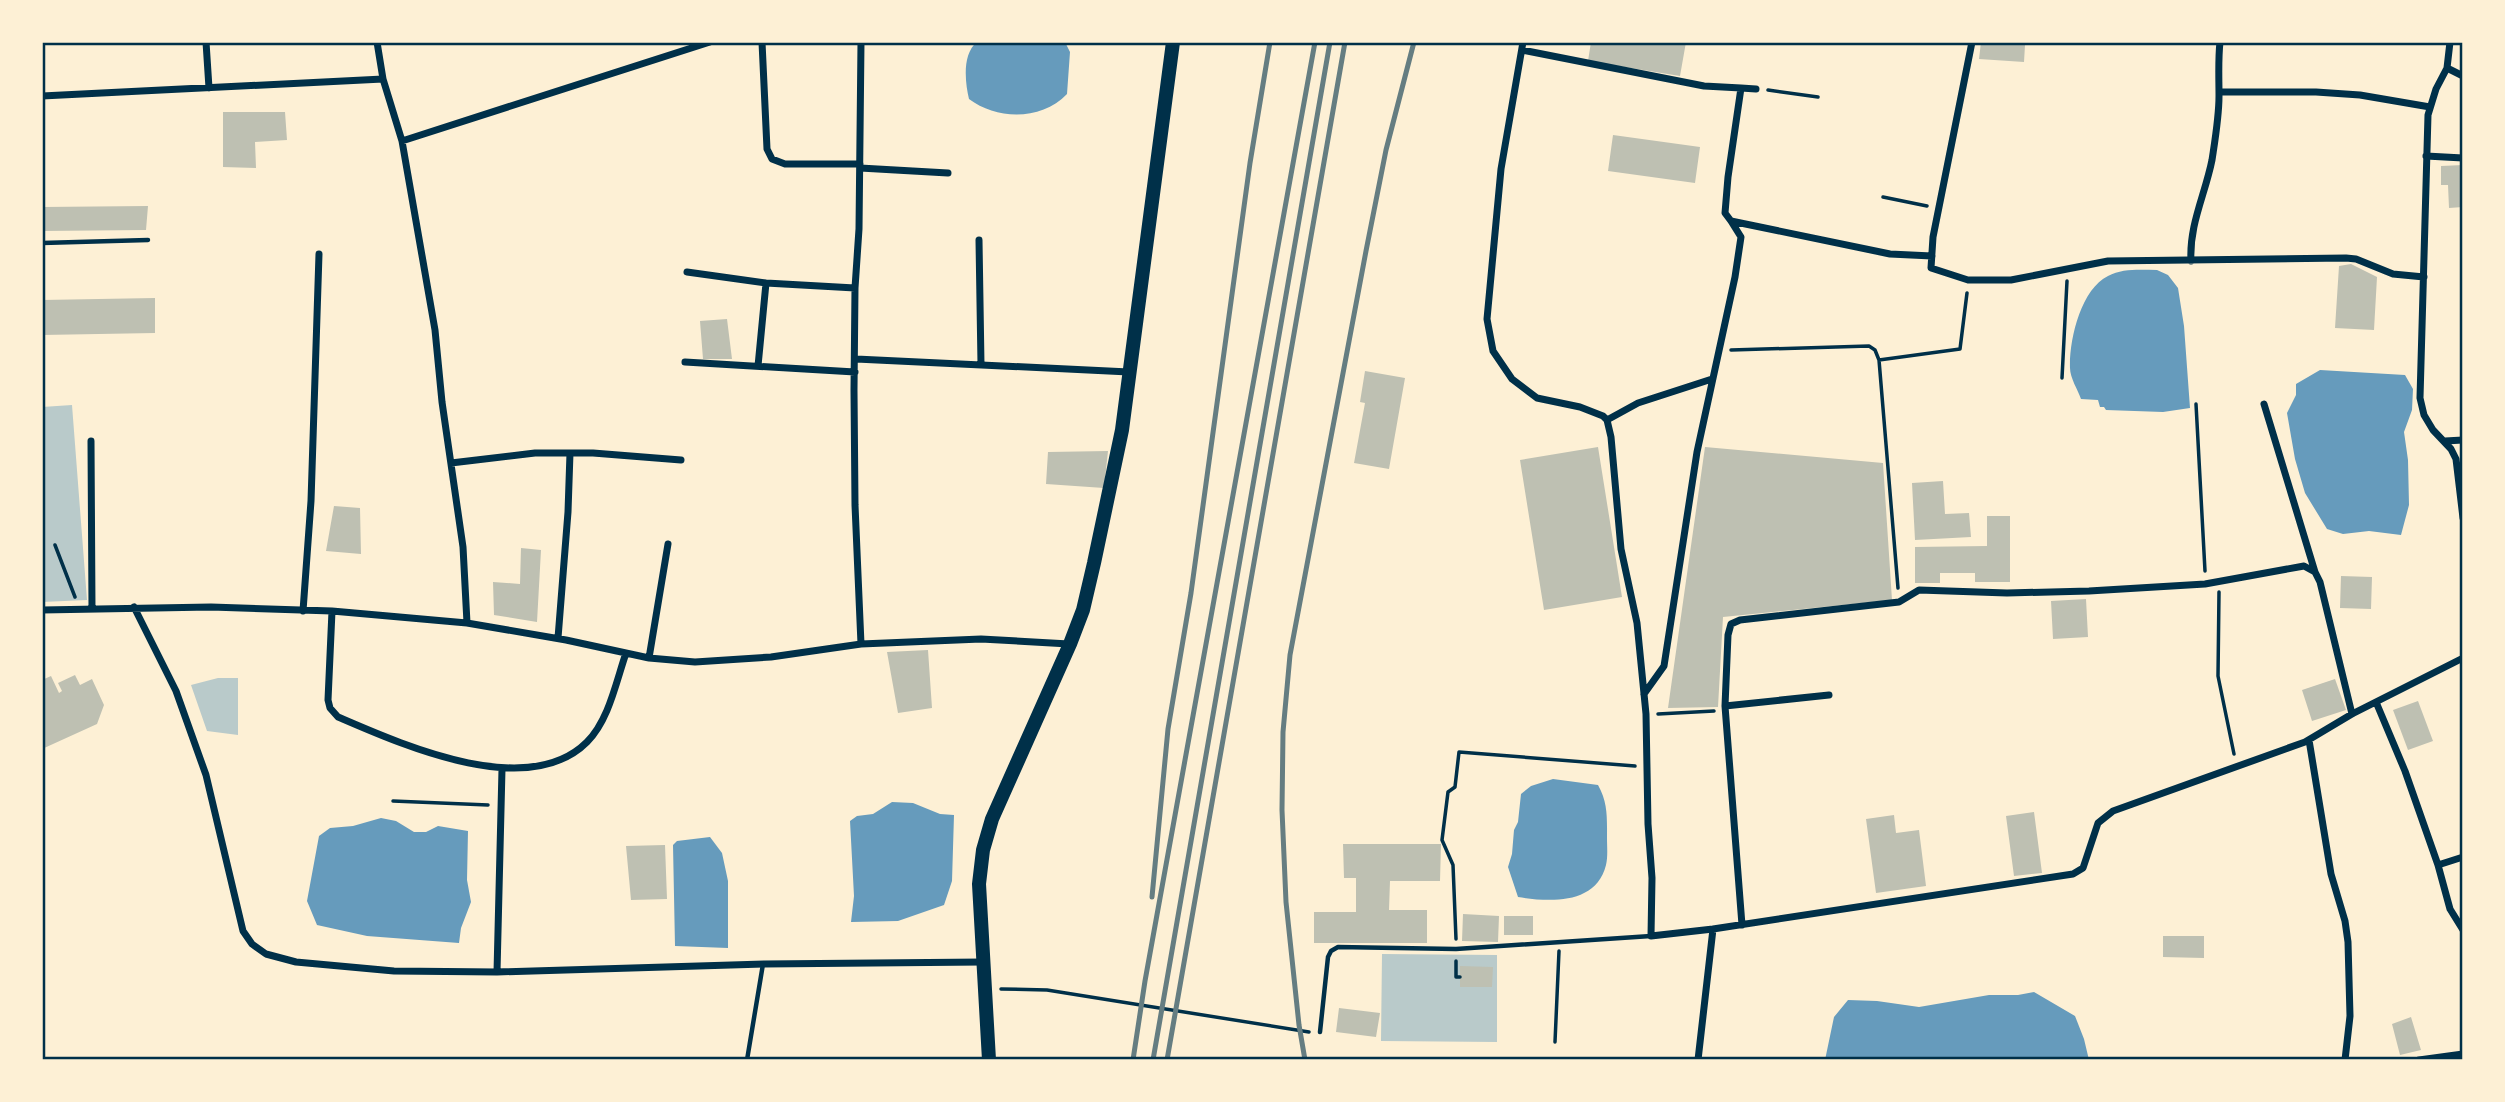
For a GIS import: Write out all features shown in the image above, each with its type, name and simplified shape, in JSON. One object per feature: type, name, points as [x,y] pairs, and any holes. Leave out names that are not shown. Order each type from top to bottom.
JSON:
[{"type":"main road","points":[[989,1060],[979,884],[983,850],[992,820],[1083,610],[1122,430],[1173,42]]},
{"type":"street","points":[[206,42],[209,88]]},
{"type":"street","points":[[377,42],[383,79],[402,141],[435,330],[463,547],[467,623]]},
{"type":"street","points":[[402,141],[710,42]]},
{"type":"street","points":[[762,42],[767,149],[772,159],[785,164],[860,166],[948,173]]},
{"type":"street","points":[[860,644],[855,505],[855,288],[859,229],[861,42]]},
{"type":"street","points":[[1972,42],[1939,208],[1931,268],[1968,280],[2011,280],[2108,261],[2346,258],[2356,259],[2393,274],[2424,277]]},
{"type":"street","points":[[2192,261],[2193,224],[2206,188],[2212,159],[2219,92],[2217,64],[2220,42]]},
{"type":"street","points":[[2450,42],[2447,68],[2428,114],[2420,398],[2424,415],[2456,459],[2463,518]]},
{"type":"street","points":[[1756,89],[1703,86],[1522,46],[1501,169],[1487,319],[1493,351],[1512,379],[1538,398],[1580,407],[1603,416],[1612,437],[1621,549],[1637,623],[1646,714],[1652,878],[1651,936],[1742,925],[2073,874],[2083,868],[2098,823],[2113,811],[2309,740],[2352,713],[2463,658]]},
{"type":"street","points":[[2447,68],[2463,76]]},
{"type":"street","points":[[42,96],[383,79]]},
{"type":"street","points":[[1644,694],[1664,666],[1697,452],[1741,237],[1724,213],[1741,88]]},
{"type":"street","points":[[2219,92],[2360,95],[2430,107]]},
{"type":"street","points":[[2426,156],[2463,158]]},
{"type":"street","points":[[1731,221],[1890,254],[1932,256]]},
{"type":"street","points":[[979,240],[981,364]]},
{"type":"street","points":[[303,611],[311,501],[319,254]]},
{"type":"street","points":[[687,272],[766,283],[855,288]]},
{"type":"street","points":[[758,366],[766,283]]},
{"type":"street","points":[[856,359],[1129,372]]},
{"type":"street","points":[[685,362],[855,372]]},
{"type":"street","points":[[1607,421],[1637,403],[1712,379]]},
{"type":"street","points":[[2264,404],[2320,582],[2352,713]]},
{"type":"street","points":[[2445,441],[2463,440]]},
{"type":"street","points":[[91,441],[93,608]]},
{"type":"street","points":[[451,463],[516,453],[570,453],[681,460]]},
{"type":"street","points":[[558,638],[570,453]]},
{"type":"street","points":[[649,658],[668,544]]},
{"type":"street","points":[[1742,925],[1725,708],[1731,624],[1740,620],[1899,602],[1919,590],[2089,592],[2205,584],[2304,566],[2315,572]]},
{"type":"street","points":[[134,607],[176,691],[206,775],[243,930],[252,944],[266,954],[296,962],[394,971],[497,972],[764,964],[983,962]]},
{"type":"street","points":[[42,610],[134,607],[332,611],[467,623],[558,638],[649,658],[695,662],[733,660],[860,644],[981,639],[1070,644]]},
{"type":"street","points":[[332,611],[328,700],[330,708],[338,718],[433,753],[502,769],[556,762],[588,741],[602,722],[626,653]]},
{"type":"street","points":[[1725,708],[1829,695]]},
{"type":"street","points":[[2376,702],[2405,771],[2438,865],[2449,909],[2463,930]]},
{"type":"street","points":[[2309,740],[2331,874],[2345,921],[2348,943],[2350,1016],[2345,1060]]},
{"type":"street","points":[[497,972],[502,769]]},
{"type":"street","points":[[2438,865],[2463,857]]},
{"type":"street","points":[[1698,1060],[1713,929]]},
{"type":"street","points":[[2419,1060],[2463,1054]]},
{"type":"lane","points":[[42,243],[148,240]]},
{"type":"lane","points":[[1320,1032],[1328,957],[1334,948],[1455,949],[1651,936]]},
{"type":"lane","points":[[747,1060],[764,964]]},
{"type":"path","points":[[1756,89],[1818,97]]},
{"type":"path","points":[[1883,197],[1939,208]]},
{"type":"path","points":[[2062,379],[2068,269]]},
{"type":"path","points":[[1879,360],[1960,349],[1968,280]]},
{"type":"path","points":[[1719,350],[1869,346],[1875,350],[1879,360],[1899,602]]},
{"type":"path","points":[[2196,404],[2205,584]]},
{"type":"path","points":[[55,545],[79,608]]},
{"type":"path","points":[[2218,582],[2218,676],[2236,767]]},
{"type":"path","points":[[1646,714],[1725,708]]},
{"type":"path","points":[[1460,976],[1456,976],[1453,865],[1441,840],[1448,792],[1455,787],[1459,752],[1648,768]]},
{"type":"path","points":[[393,801],[500,806]]},
{"type":"path","points":[[1555,1042],[1559,942]]},
{"type":"path","points":[[985,989],[1047,990],[1301,1032]]},
{"type":"shaded area","points":[[72,405],[87,600],[42,602],[42,407]]},
{"type":"shaded area","points":[[218,678],[238,678],[238,735],[207,731],[191,685]]},
{"type":"shaded area","points":[[1382,954],[1497,955],[1497,1042],[1381,1041]]},
{"type":"water","points":[[977,42],[1065,42],[1070,52],[1067,94],[1045,109],[1032,113],[1005,114],[980,106],[969,99],[966,77],[969,54]]},
{"type":"water","points":[[2157,270],[2168,275],[2178,288],[2184,326],[2190,408],[2163,412],[2106,410],[2100,407],[2098,400],[2081,399],[2071,376],[2070,357],[2074,330],[2084,303],[2099,283],[2114,273]]},
{"type":"water","points":[[2320,370],[2405,375],[2413,389],[2412,410],[2404,432],[2409,505],[2401,535],[2369,531],[2343,534],[2327,529],[2305,493],[2295,459],[2287,413],[2296,395],[2296,384]]},
{"type":"water","points":[[1553,779],[1598,785],[1606,810],[1606,865],[1593,888],[1582,894],[1557,900],[1518,897],[1508,867],[1521,794],[1531,786]]},
{"type":"water","points":[[892,802],[913,803],[940,814],[954,815],[952,881],[944,905],[898,921],[851,922],[854,896],[850,821],[857,816],[873,814]]},
{"type":"water","points":[[381,818],[396,821],[414,832],[426,832],[438,826],[468,831],[467,880],[471,902],[461,928],[459,943],[367,936],[317,925],[307,901],[319,836],[330,828],[353,826]]},
{"type":"water","points":[[710,837],[722,853],[728,881],[728,948],[675,946],[673,845],[677,841]]},
{"type":"water","points":[[2034,992],[2075,1016],[2089,1060],[1825,1060],[1834,1017],[1848,1000],[1919,1007],[1989,995]]},
{"type":"building","points":[[1591,42],[1686,42],[1680,76],[1588,61]]},
{"type":"building","points":[[1981,42],[2025,45],[2024,62],[1979,59]]},
{"type":"building","points":[[223,112],[285,112],[287,140],[255,142],[256,168],[223,167]]},
{"type":"building","points":[[1613,135],[1700,147],[1695,183],[1608,171]]},
{"type":"building","points":[[2463,165],[2463,207],[2449,208],[2448,185],[2441,185],[2441,166]]},
{"type":"building","points":[[148,206],[146,230],[42,231],[42,207]]},
{"type":"building","points":[[2351,264],[2377,277],[2374,330],[2335,328],[2339,266]]},
{"type":"building","points":[[155,298],[155,333],[42,335],[42,300]]},
{"type":"building","points":[[727,319],[732,359],[703,359],[700,321]]},
{"type":"building","points":[[1365,371],[1405,378],[1389,469],[1354,463],[1365,403],[1360,402]]},
{"type":"building","points":[[1598,447],[1622,597],[1544,610],[1520,460]]},
{"type":"building","points":[[1705,447],[1883,463],[1892,600],[1723,617],[1718,707],[1668,708]]},
{"type":"building","points":[[1108,451],[1104,488],[1046,484],[1048,452]]},
{"type":"building","points":[[1943,481],[1945,514],[1969,513],[1971,537],[1915,540],[1912,483]]},
{"type":"building","points":[[334,506],[360,508],[361,554],[326,551]]},
{"type":"building","points":[[1987,516],[2010,516],[2010,582],[1975,582],[1975,573],[1940,573],[1940,583],[1915,583],[1915,547],[1987,546]]},
{"type":"building","points":[[521,548],[541,550],[537,622],[494,615],[493,582],[520,584]]},
{"type":"building","points":[[2341,576],[2372,577],[2371,609],[2340,608]]},
{"type":"building","points":[[2086,599],[2088,637],[2053,639],[2051,601]]},
{"type":"building","points":[[928,650],[932,708],[898,713],[887,652]]},
{"type":"building","points":[[75,675],[80,685],[92,679],[104,705],[97,724],[42,749],[42,680],[51,676],[59,693],[62,691],[58,683]]},
{"type":"building","points":[[2335,679],[2346,710],[2312,721],[2302,690]]},
{"type":"building","points":[[2418,701],[2433,741],[2408,750],[2393,710]]},
{"type":"building","points":[[2034,812],[2042,873],[2014,876],[2006,816]]},
{"type":"building","points":[[1894,815],[1896,833],[1919,830],[1926,886],[1876,893],[1866,819]]},
{"type":"building","points":[[1343,844],[1441,844],[1440,881],[1390,881],[1389,910],[1427,910],[1427,943],[1314,943],[1314,912],[1356,912],[1356,878],[1344,878]]},
{"type":"building","points":[[665,845],[667,899],[631,900],[626,846]]},
{"type":"building","points":[[1463,914],[1499,916],[1498,942],[1462,941]]},
{"type":"building","points":[[1504,916],[1533,916],[1533,935],[1504,935]]},
{"type":"building","points":[[2163,936],[2204,936],[2204,958],[2163,957]]},
{"type":"building","points":[[1460,966],[1493,967],[1492,987],[1460,987]]},
{"type":"building","points":[[1339,1008],[1380,1013],[1376,1037],[1336,1032]]},
{"type":"building","points":[[2411,1017],[2421,1050],[2400,1055],[2392,1024]]},
{"type":"railway","points":[[1152,897],[1168,729],[1191,593],[1250,163],[1270,42]]},
{"type":"railway","points":[[1133,1060],[1315,42]]},
{"type":"railway","points":[[1153,1060],[1330,42]]},
{"type":"railway","points":[[1167,1060],[1345,42]]},
{"type":"railway","points":[[1305,1060],[1286,902],[1282,810],[1283,732],[1290,655],[1386,150],[1414,42]]}]
